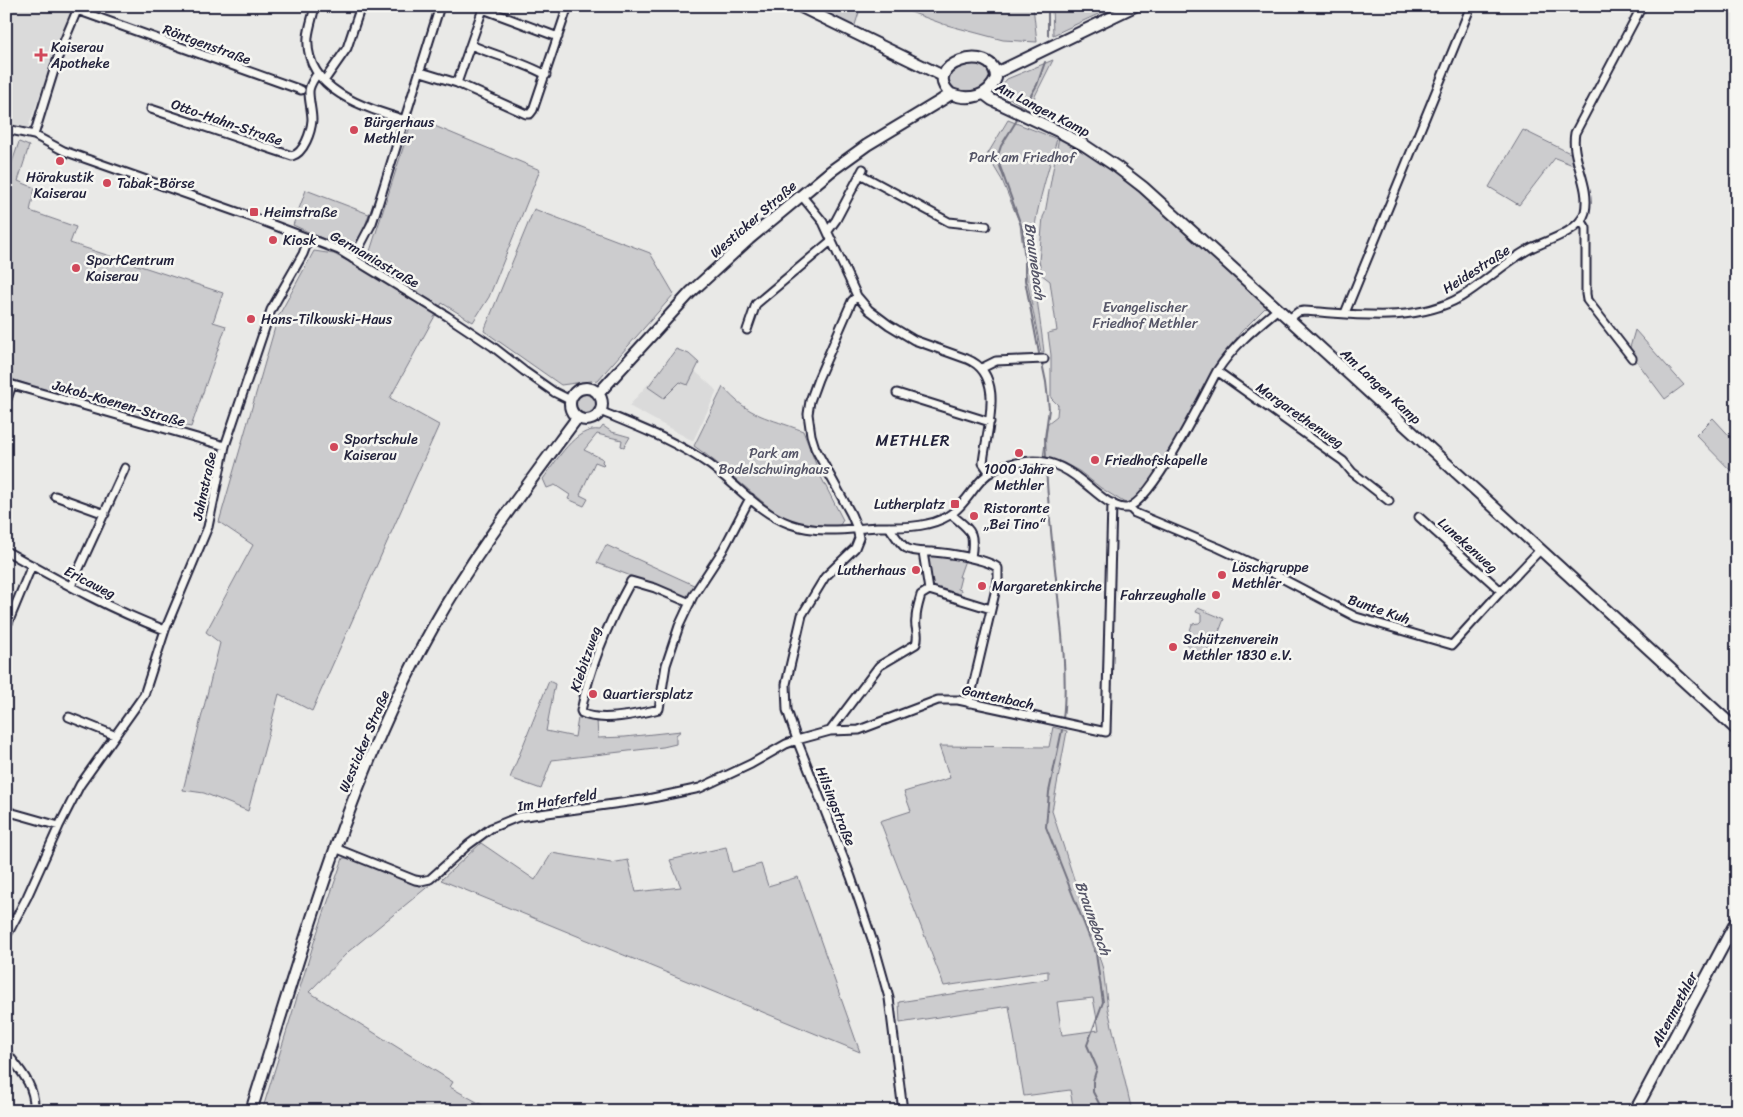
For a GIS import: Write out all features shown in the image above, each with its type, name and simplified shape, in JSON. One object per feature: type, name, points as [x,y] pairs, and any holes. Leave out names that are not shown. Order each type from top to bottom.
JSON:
[{"type":"street","points":[[315,6],[308,36],[309,49],[317,74],[332,88],[354,102],[406,120]]},
{"type":"street","points":[[324,81],[347,48],[361,6]]},
{"type":"street","points":[[354,259],[372,223],[406,120],[440,6]]},
{"type":"street","points":[[421,72],[457,83],[526,114],[530,114],[546,75],[568,6]]},
{"type":"street","points":[[799,6],[943,76]]},
{"type":"street","points":[[996,73],[1135,6]]},
{"type":"street","points":[[1345,313],[1471,6]]},
{"type":"street","points":[[1632,358],[1587,300],[1586,228],[1580,220],[1585,212],[1586,199],[1584,183],[1574,146],[1575,133],[1642,6]]},
{"type":"street","points":[[34,135],[60,51],[78,8]]},
{"type":"street","name":"Röntgenstraße","points":[[78,8],[301,90]]},
{"type":"street","points":[[457,83],[484,8],[558,36]]},
{"type":"street","points":[[471,45],[534,68],[546,75]]},
{"type":"street","points":[[976,59],[989,63],[996,73],[994,84],[984,94],[965,97],[951,94],[944,85],[943,76],[947,68],[955,62],[976,59]]},
{"type":"street","name":"Otto-Hahn-Straße","points":[[152,109],[292,156],[300,152],[311,126],[309,92],[317,74]]},
{"type":"street","name":"Westicker Straße","points":[[598,394],[704,279],[801,195],[867,145],[951,94]]},
{"type":"street","name":"Am Langen Kamp","points":[[984,94],[992,100],[1060,132],[1117,167],[1143,187],[1737,730]]},
{"type":"street","name":"Germaniastraße","points":[[6,129],[34,135],[64,151],[339,250],[447,316],[492,346],[524,372],[570,400]]},
{"type":"street","points":[[828,230],[836,220],[862,172],[949,222],[986,226]]},
{"type":"street","points":[[801,195],[828,230],[857,296],[869,310],[914,340],[976,362],[982,368],[990,384],[990,422],[983,463],[990,473]]},
{"type":"street","name":"Heidestraße","points":[[1289,319],[1298,312],[1304,311],[1383,316],[1407,314],[1446,304],[1461,297],[1535,246],[1561,236],[1580,220]]},
{"type":"street","name":"Jahnstraße","points":[[6,937],[80,785],[144,695],[165,630],[208,527],[225,446],[271,310],[310,238]]},
{"type":"street","points":[[747,330],[756,304],[832,240]]},
{"type":"street","points":[[857,296],[852,301],[818,380],[810,401],[808,414],[810,436],[815,448],[857,528]]},
{"type":"street","points":[[600,411],[673,442],[709,464],[780,520],[801,528],[819,530],[927,524],[952,514],[990,473],[997,468],[1015,463],[1046,462],[1063,468],[1112,503],[1129,508],[1138,501],[1160,474],[1217,371],[1240,340],[1278,309]]},
{"type":"street","points":[[982,368],[996,361],[1044,359]]},
{"type":"street","name":"Margarethenweg","points":[[1217,371],[1343,461],[1352,472],[1389,501]]},
{"type":"street","points":[[6,402],[9,384]]},
{"type":"street","name":"Jakob-Koenen-Straße","points":[[9,384],[225,446]]},
{"type":"street","points":[[581,388],[590,388],[598,394],[602,402],[600,411],[593,419],[582,420],[577,418],[570,410],[570,400],[574,392],[581,388]]},
{"type":"street","points":[[897,393],[990,422]]},
{"type":"street","name":"Westicker Straße","points":[[251,1111],[336,848],[374,748],[432,629],[466,571],[502,518],[577,418]]},
{"type":"street","points":[[70,586],[125,468]]},
{"type":"street","points":[[55,496],[105,514]]},
{"type":"street","name":"Kiebitzweg","points":[[690,603],[655,588],[631,581],[606,633],[585,693],[582,713],[601,717],[619,716],[658,709],[666,665],[690,603],[723,550],[750,498]]},
{"type":"street","name":"Gantenbach","points":[[797,740],[830,730],[859,730],[938,700],[948,699],[1106,732],[1112,503]]},
{"type":"street","name":"Bunte Kuh","points":[[1129,508],[1135,513],[1220,548],[1268,571],[1356,617],[1452,645],[1540,550]]},
{"type":"street","points":[[952,514],[970,531],[974,539],[971,558]]},
{"type":"street","name":"Lunekenweg","points":[[1419,517],[1501,590]]},
{"type":"street","points":[[889,527],[901,544],[914,552],[946,553],[990,563],[998,568],[998,580],[969,703]]},
{"type":"street","name":"Hilsingstraße","points":[[857,528],[859,538],[855,548],[825,577],[809,602],[799,625],[786,691],[787,710],[851,877],[877,953],[889,998],[903,1111]]},
{"type":"street","name":"Ericaweg","points":[[6,551],[132,617],[165,630]]},
{"type":"street","points":[[923,552],[927,587],[929,590]]},
{"type":"street","points":[[6,628],[32,565]]},
{"type":"street","points":[[830,730],[879,666],[916,644],[918,636],[915,621],[921,594],[929,590],[991,609]]},
{"type":"street","points":[[69,717],[114,735]]},
{"type":"street","name":"Im Haferfeld","points":[[336,848],[415,880],[430,879],[468,845],[491,828],[518,817],[643,800],[700,788],[797,740]]},
{"type":"street","points":[[6,812],[59,826]]},
{"type":"street","name":"Altenmethler","points":[[1635,1111],[1737,920]]},
{"type":"street","points":[[6,1052],[32,1089],[35,1101],[34,1111]]},
{"type":"shaded area","points":[[6,6],[76,6],[57,49],[27,130],[6,123]]},
{"type":"shaded area","points":[[675,353],[717,391],[693,441],[629,406]]},
{"type":"green space","points":[[809,6],[861,6],[854,28]]},
{"type":"green space","points":[[894,6],[1033,6],[1037,42],[1003,40],[943,24]]},
{"type":"green space","points":[[1052,6],[1111,6],[1111,8],[1053,35]]},
{"type":"green space","points":[[1053,60],[1031,104],[1022,106],[1006,95],[1003,88],[1007,79]]},
{"type":"green space","points":[[976,63],[987,65],[992,78],[983,89],[958,92],[948,85],[947,75],[954,67]]},
{"type":"green space","name":"Sportschule Kaiserau","points":[[413,117],[540,170],[489,297],[473,322],[442,303],[390,398],[439,425],[312,711],[279,694],[248,811],[204,793],[183,790],[220,643],[206,632],[253,545],[219,522],[278,317],[314,251],[334,254],[364,270]]},
{"type":"green space","name":"Park am Friedhof","points":[[1008,120],[1057,139],[1041,195],[1035,231],[1035,283],[1044,352],[1041,352],[1027,280],[1020,224],[1002,180],[987,155]]},
{"type":"green space","points":[[1523,130],[1572,154],[1573,165],[1555,158],[1519,205],[1489,187]]},
{"type":"green space","name":"Evangelischer Friedhof Methler","points":[[1059,137],[1095,159],[1139,192],[1180,226],[1267,306],[1240,333],[1215,371],[1159,468],[1135,501],[1125,503],[1079,471],[1062,462],[1043,457],[1048,423],[1057,416],[1058,405],[1051,398],[1051,355],[1048,333],[1057,331],[1050,281],[1042,275],[1039,261],[1043,217]]},
{"type":"green space","name":"SportCentrum Kaiserau","points":[[19,142],[29,146],[18,181],[35,188],[30,211],[76,227],[70,243],[223,293],[213,322],[226,326],[191,427],[99,407],[9,378],[6,384],[6,175]]},
{"type":"green space","points":[[306,190],[369,214],[358,247],[354,251],[350,251],[293,225]]},
{"type":"green space","points":[[534,209],[650,253],[674,294],[598,380],[561,385],[484,331]]},
{"type":"green space","points":[[1635,330],[1684,385],[1665,399],[1629,351]]},
{"type":"green space","points":[[676,349],[689,354],[699,363],[688,385],[680,382],[664,398],[648,387]]},
{"type":"green space","name":"Park am Bodelschwinghaus","points":[[723,387],[751,411],[803,431],[821,477],[843,520],[840,525],[817,527],[793,522],[766,505],[694,446]]},
{"type":"green space","points":[[585,391],[594,395],[598,404],[594,413],[585,417],[576,413],[572,404],[576,395]]},
{"type":"green space","points":[[1713,418],[1737,444],[1737,477],[1696,435]]},
{"type":"green space","points":[[603,426],[612,432],[630,437],[624,447],[621,446],[622,440],[597,434],[584,450],[603,459],[602,462],[604,464],[595,462],[580,495],[588,499],[584,506],[568,499],[570,495],[555,485],[547,488],[543,479],[574,439],[591,430],[600,430]]},
{"type":"green space","points":[[606,545],[696,586],[689,597],[686,597],[597,563]]},
{"type":"green space","points":[[932,554],[965,560],[959,577],[961,577],[958,589],[961,590],[959,598],[941,591],[933,585],[927,557]]},
{"type":"green space","points":[[1198,608],[1224,619],[1214,645],[1202,653],[1194,651],[1186,644],[1192,624],[1201,621],[1201,614],[1196,612]]},
{"type":"green space","points":[[549,681],[555,684],[546,731],[575,737],[578,718],[597,720],[598,738],[681,731],[676,735],[676,744],[552,760],[541,789],[510,778]]},
{"type":"green space","points":[[1053,727],[1067,731],[1052,811],[1103,969],[1108,1009],[1132,1111],[1074,1111],[1070,1090],[1024,1096],[1009,1006],[900,1023],[899,1002],[1048,979],[1048,971],[944,986],[880,821],[911,811],[904,792],[950,778],[939,746],[1049,747]],"holes":[[[1093,998],[1099,1030],[1062,1035],[1057,1002]]]},
{"type":"green space","points":[[481,843],[535,880],[552,853],[611,863],[628,860],[636,892],[681,887],[670,860],[726,847],[732,872],[761,864],[768,886],[798,877],[860,1052],[441,880]]},
{"type":"green space","points":[[343,858],[349,858],[420,885],[431,884],[349,951],[309,992],[453,1082],[450,1087],[493,1111],[262,1111],[315,939]]},
{"type":"waterway","name":"Braunebach","points":[[1048,6],[1048,35]]},
{"type":"waterway","name":"Braunebach","points":[[1024,107],[1037,85],[1045,62]]},
{"type":"waterway","name":"Braunebach","points":[[1017,120],[1001,146],[997,158],[1022,228],[1025,250],[1025,280],[1039,353]]},
{"type":"waterway","name":"Braunebach","points":[[1042,363],[1049,409],[1045,438],[1046,459]]},
{"type":"waterway","name":"Braunebach","points":[[1046,464],[1064,655],[1065,693],[1063,719]]},
{"type":"waterway","name":"Braunebach","points":[[1062,730],[1049,792],[1046,827],[1096,954],[1103,1002],[1087,1045],[1097,1068],[1093,1081],[1093,1092],[1103,1111]]},
{"type":"place","name":"Kaiserau Apotheke","points":[[41,55]]},
{"type":"place","name":"Bürgerhaus Methler","points":[[354,130]]},
{"type":"place","name":"Hörakustik Kaiserau","points":[[60,161]]},
{"type":"place","name":"Tabak-Börse","points":[[107,183]]},
{"type":"place","name":"Heimstraße","points":[[254,212]]},
{"type":"place","name":"Kiosk","points":[[273,240]]},
{"type":"place","name":"SportCentrum Kaiserau","points":[[76,268]]},
{"type":"place","name":"Hans-Tilkowski-Haus","points":[[251,319]]},
{"type":"place","name":"Sportschule Kaiserau","points":[[334,447]]},
{"type":"place","name":"1000 Jahre Methler","points":[[1019,453]]},
{"type":"place","name":"Friedhofskapelle","points":[[1095,460]]},
{"type":"place","name":"Lutherplatz","points":[[955,504]]},
{"type":"place","name":"Ristorante „Bei Tino“","points":[[974,516]]},
{"type":"place","name":"Lutherhaus","points":[[916,570]]},
{"type":"place","name":"Löschgruppe Methler","points":[[1222,575]]},
{"type":"place","name":"Margaretenkirche","points":[[982,586]]},
{"type":"place","name":"Fahrzeughalle","points":[[1216,595]]},
{"type":"place","name":"Schützenverein Methler 1830 e.V.","points":[[1173,647]]},
{"type":"place","name":"Quartiersplatz","points":[[593,694]]},
{"type":"district","name":"METHLER","points":[[913,440]]}]
